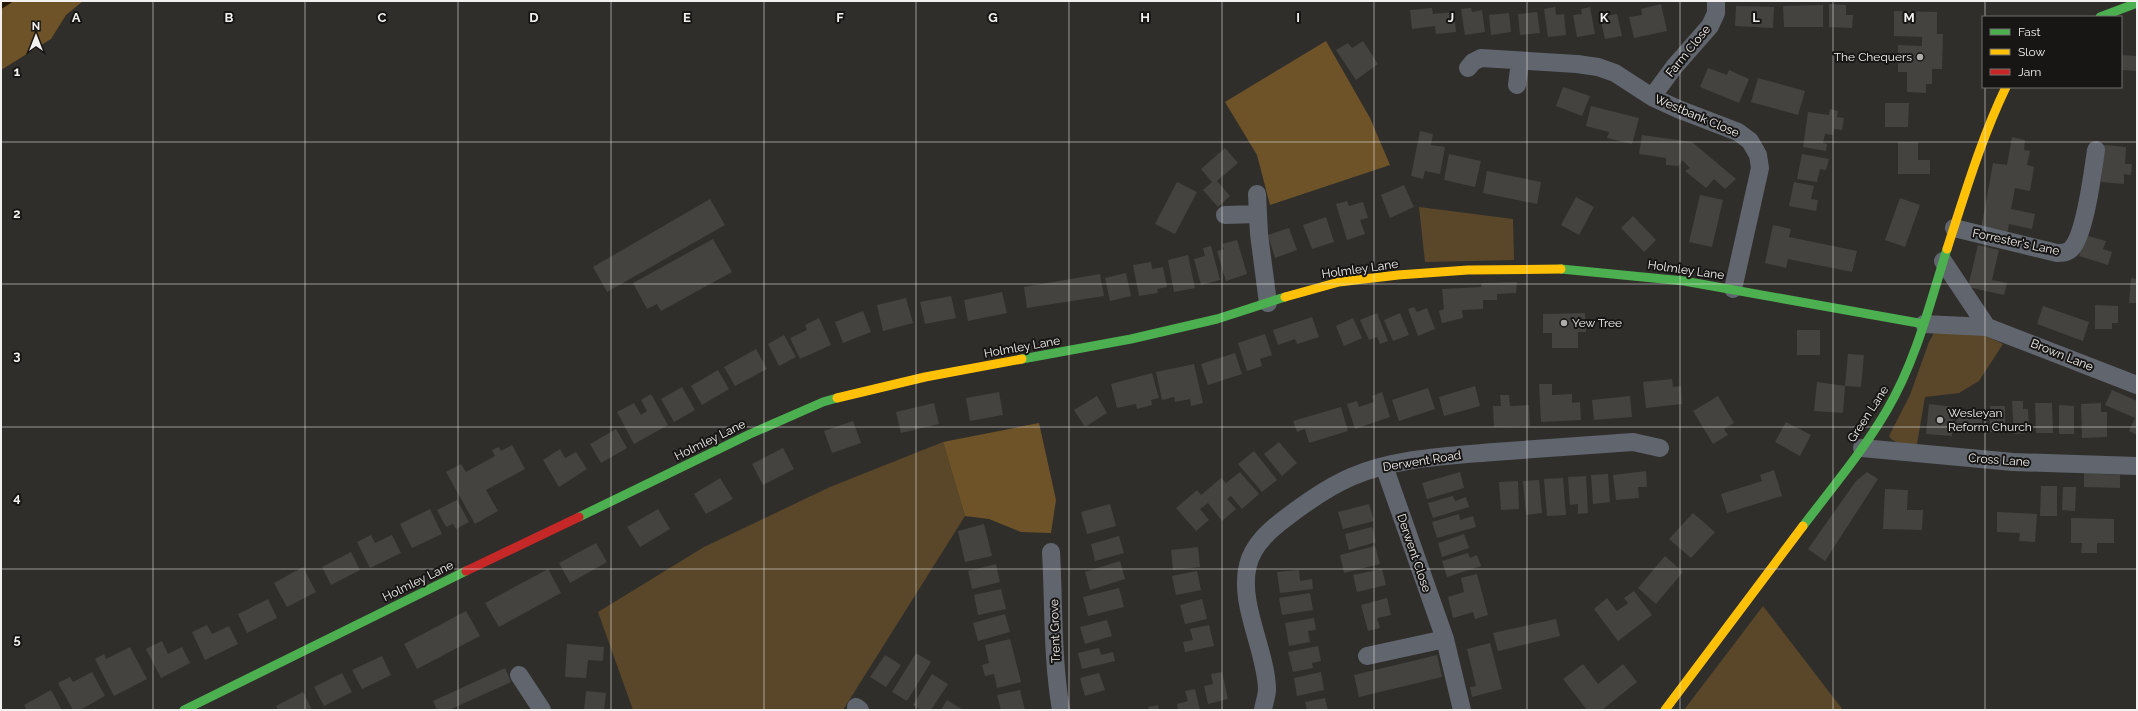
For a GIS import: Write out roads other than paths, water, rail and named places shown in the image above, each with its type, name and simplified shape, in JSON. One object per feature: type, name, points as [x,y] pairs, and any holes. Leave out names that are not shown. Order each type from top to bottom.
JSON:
[{"type":"main road","points":[[2103,16],[2137,3]]},
{"type":"main road","name":"Green Lane","points":[[1665,710],[1862,448],[1899,389],[1912,359],[1924,324],[1942,261],[1988,125],[2006,88]]},
{"type":"main road","name":"Holmley Lane","points":[[184,710],[244,679],[750,434],[823,402],[925,377],[1138,337],[1217,319],[1339,282],[1398,275],[1468,270],[1547,268],[1684,281],[1924,324]]},
{"type":"street","name":"Farm Close","points":[[1652,97],[1674,66],[1710,26],[1716,13],[1716,1]]},
{"type":"street","name":"Westbank Close","points":[[1468,68],[1473,62],[1481,58],[1578,64],[1598,67],[1615,73],[1652,97],[1685,112],[1738,132],[1750,141],[1758,155],[1760,168],[1733,289]]},
{"type":"street","points":[[1517,85],[1520,61]]},
{"type":"street","name":"Forrester's Lane","points":[[1954,228],[2057,253],[2064,253],[2071,250],[2076,243],[2087,206],[2096,150]]},
{"type":"street","points":[[1256,194],[1264,278],[1268,303]]},
{"type":"street","points":[[1224,215],[1257,214]]},
{"type":"street","points":[[1942,261],[1987,327]]},
{"type":"street","name":"Brown Lane","points":[[1924,324],[1987,327],[2137,385]]},
{"type":"street","name":"Derwent Road","points":[[1263,710],[1267,691],[1266,673],[1248,601],[1245,577],[1248,563],[1253,552],[1273,528],[1324,490],[1352,476],[1384,466],[1421,459],[1633,442],[1660,448]]},
{"type":"street","name":"Cross Lane","points":[[1862,448],[2013,462],[2137,466]]},
{"type":"street","name":"Derwent Close","points":[[1384,466],[1445,639],[1462,710]]},
{"type":"street","name":"Trent Grove","points":[[1051,552],[1054,609],[1054,656],[1061,710]]},
{"type":"street","points":[[1367,656],[1445,639]]},
{"type":"street","points":[[520,675],[542,710]]},
{"type":"waterway","points":[[1,6],[9,1]]},
{"type":"place","name":"The Chequers","points":[[1920,57]]},
{"type":"place","name":"Yew Tree","points":[[1564,323]]},
{"type":"place","name":"Wesleyan Reform Church","points":[[1940,420]]}]
